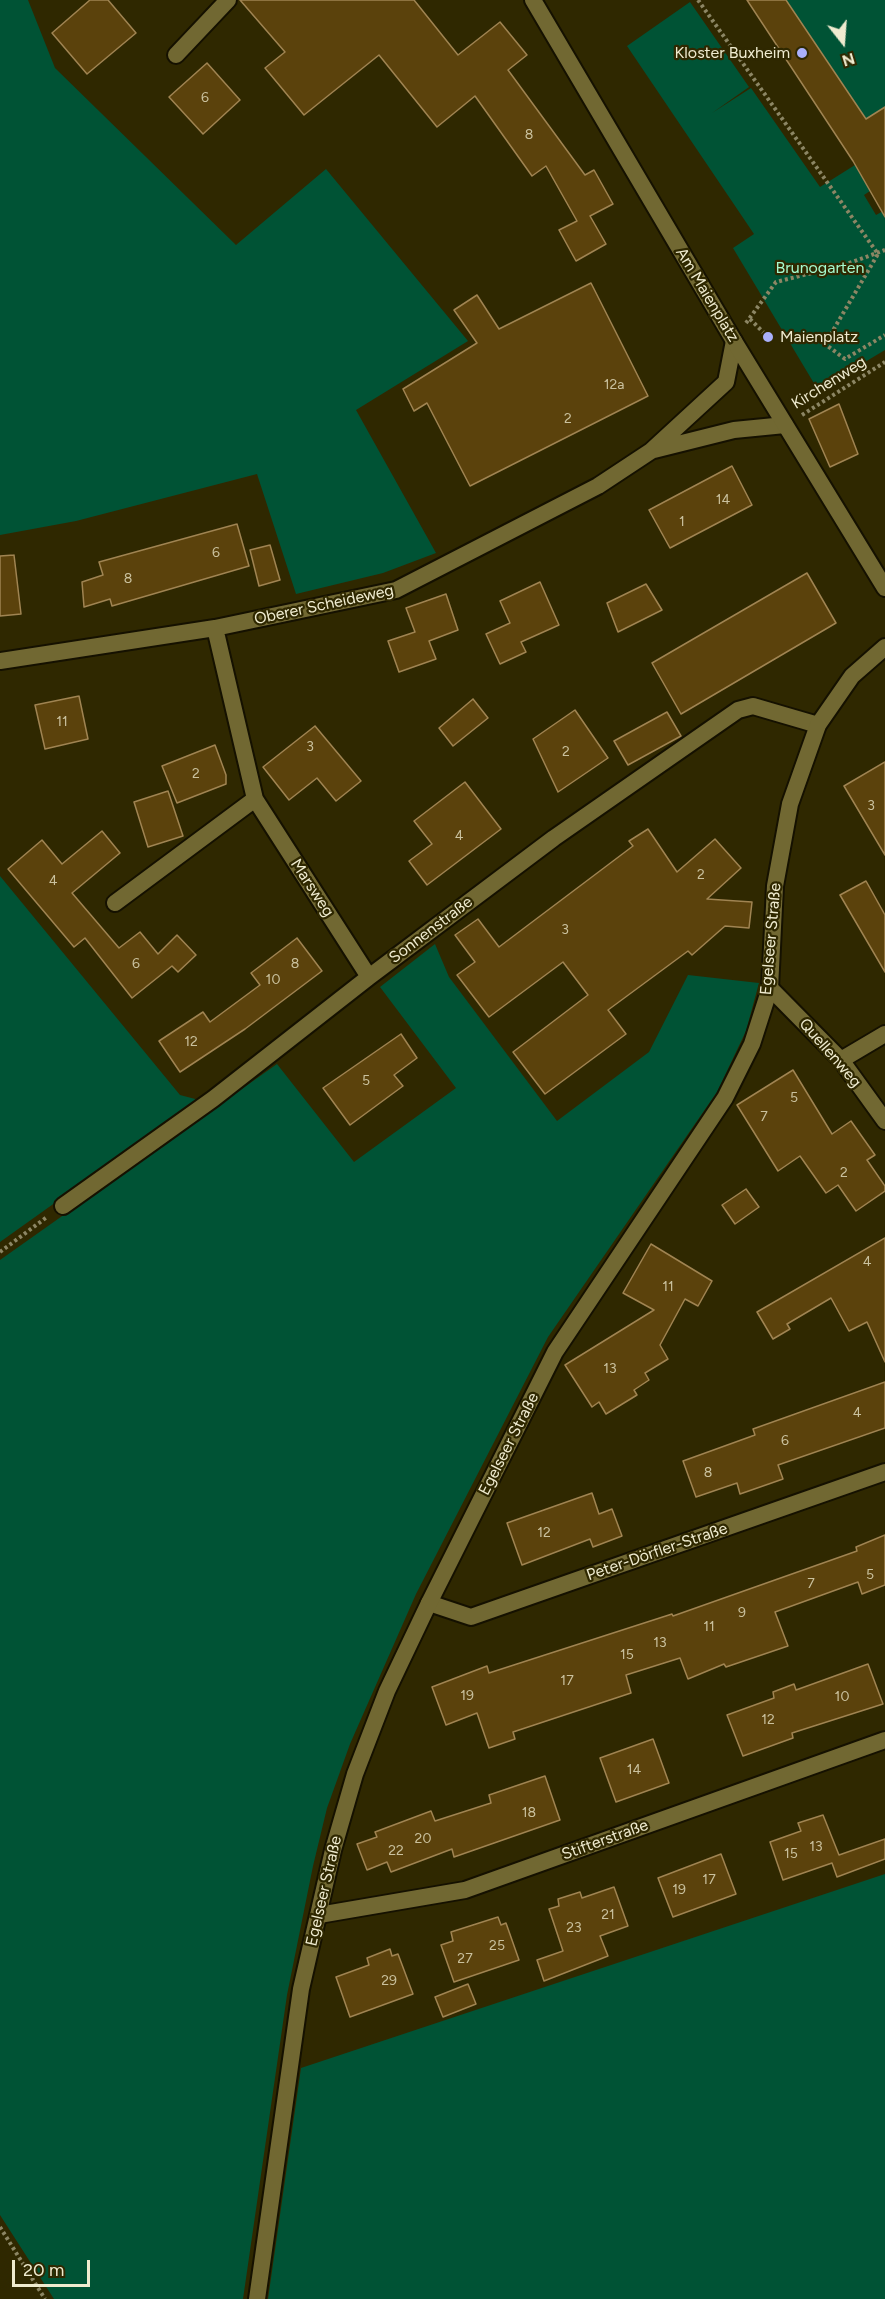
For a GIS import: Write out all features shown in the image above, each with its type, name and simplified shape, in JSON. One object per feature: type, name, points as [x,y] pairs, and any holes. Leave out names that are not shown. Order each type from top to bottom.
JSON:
[{"type":"street","points":[[176,55],[228,0]]},
{"type":"street","name":"Am Maienplatz","points":[[533,0],[734,341],[885,588]]},
{"type":"street","name":"Oberer Scheideweg","points":[[0,662],[215,628],[396,590],[598,486],[651,451],[726,382],[734,341]]},
{"type":"street","name":"Oberer Scheideweg","points":[[651,451],[734,430],[785,425]]},
{"type":"street","name":"Marsweg","points":[[215,628],[255,799],[369,976]]},
{"type":"street","name":"Egelseer Straße","points":[[257,2299],[301,1989],[342,1815],[355,1774],[387,1691],[555,1353],[725,1098],[752,1044],[770,988],[777,874],[790,804],[818,725],[852,676],[885,647]]},
{"type":"street","name":"Sonnenstraße","points":[[63,1206],[213,1099],[369,976],[554,838],[738,710],[753,706],[818,725]]},
{"type":"street","points":[[115,903],[255,799]]},
{"type":"street","name":"Quellenweg","points":[[770,988],[841,1060],[885,1121]]},
{"type":"street","points":[[841,1060],[885,1034]]},
{"type":"street","name":"Peter-Dörfler-Straße","points":[[429,1603],[471,1617],[885,1472]]},
{"type":"street","name":"Stifterstraße","points":[[319,1915],[465,1890],[885,1740]]},
{"type":"path","points":[[698,0],[878,254]]},
{"type":"path","points":[[734,341],[776,282],[878,254],[885,250]]},
{"type":"path","points":[[878,254],[825,344],[845,359],[885,335]]},
{"type":"path","points":[[749,318],[768,337]]},
{"type":"path","name":"Kirchenweg","points":[[785,425],[885,362]]},
{"type":"path","points":[[0,1252],[63,1206]]},
{"type":"path","points":[[0,2227],[45,2299]]},
{"type":"green space","points":[[0,0],[28,0],[55,68],[236,245],[326,169],[468,341],[356,410],[436,553],[383,573],[296,594],[257,474],[76,521],[0,535]]},
{"type":"green space","points":[[786,0],[885,0],[885,107],[866,119]]},
{"type":"green space","name":"Brunogarten","points":[[690,2],[749,87],[712,113],[751,88],[820,187],[855,165],[870,191],[864,195],[876,215],[885,210],[885,350],[818,390],[733,248],[754,234],[627,46]]},
{"type":"green space","points":[[0,876],[180,1095],[199,1100],[0,1242]]},
{"type":"green space","points":[[435,944],[449,977],[557,1121],[649,1052],[688,975],[759,983],[746,1031],[717,1092],[548,1337],[416,1594],[350,1744],[327,1808],[287,1995],[243,2299],[54,2299],[0,2215],[0,1260],[277,1064],[354,1162],[456,1088],[380,987]]},
{"type":"green space","points":[[885,1874],[885,2299],[268,2299],[301,2068]]},
{"type":"building","points":[[90,0],[108,0],[136,33],[87,74],[52,33]]},
{"type":"building","points":[[240,0],[414,0],[458,55],[500,22],[527,55],[508,70],[585,175],[594,170],[613,204],[590,216],[606,244],[576,261],[559,230],[577,221],[546,166],[532,176],[475,96],[437,127],[379,55],[304,115],[265,68],[285,52]]},
{"type":"building","name":"Kloster Buxheim","points":[[747,0],[786,0],[866,119],[885,107],[885,217],[853,161]]},
{"type":"building","points":[[207,63],[240,100],[203,134],[169,97]]},
{"type":"building","points":[[591,283],[648,396],[470,486],[427,403],[414,411],[403,389],[477,343],[454,310],[477,295],[499,329]]},
{"type":"building","points":[[839,404],[858,454],[830,467],[809,419]]},
{"type":"building","points":[[732,466],[752,505],[670,548],[649,510]]},
{"type":"building","points":[[237,524],[249,566],[112,606],[110,599],[84,607],[82,582],[103,575],[99,562]]},
{"type":"building","points":[[270,545],[280,580],[259,586],[250,550]]},
{"type":"building","points":[[14,555],[21,614],[0,616],[0,556]]},
{"type":"building","points":[[807,573],[836,623],[681,714],[652,663]]},
{"type":"building","points":[[540,582],[559,625],[521,642],[526,652],[500,664],[486,634],[510,623],[500,601]]},
{"type":"building","points":[[646,584],[662,610],[618,632],[607,603]]},
{"type":"building","points":[[446,594],[458,630],[429,641],[436,659],[399,672],[388,641],[415,632],[406,608]]},
{"type":"building","points":[[79,696],[88,739],[45,749],[35,705]]},
{"type":"building","points":[[473,699],[488,718],[453,746],[439,728]]},
{"type":"building","points":[[575,710],[608,758],[558,792],[533,739]]},
{"type":"building","points":[[667,712],[681,736],[628,765],[614,741]]},
{"type":"building","points":[[315,726],[361,781],[336,801],[317,778],[289,800],[263,767]]},
{"type":"building","points":[[215,745],[226,775],[226,784],[177,803],[162,766]]},
{"type":"building","points":[[885,762],[885,855],[844,786]]},
{"type":"building","points":[[465,782],[501,829],[427,885],[409,861],[432,844],[414,821]]},
{"type":"building","points":[[168,791],[183,836],[148,847],[134,802]]},
{"type":"building","points":[[648,829],[677,872],[715,839],[741,868],[707,899],[752,902],[749,928],[725,926],[692,955],[688,951],[608,1010],[626,1034],[545,1094],[513,1052],[588,995],[563,962],[489,1017],[457,975],[475,962],[455,935],[478,919],[499,947],[633,846],[629,841]]},
{"type":"building","points":[[102,831],[120,853],[72,893],[119,948],[140,932],[158,954],[177,935],[196,955],[178,972],[172,966],[132,998],[85,938],[74,947],[8,869],[42,840],[62,864]]},
{"type":"building","points":[[866,881],[885,915],[885,972],[840,895]]},
{"type":"building","points":[[297,938],[322,971],[245,1029],[180,1072],[159,1041],[203,1012],[210,1022],[260,985],[251,973]]},
{"type":"building","points":[[401,1034],[417,1058],[394,1075],[403,1086],[350,1125],[323,1088]]},
{"type":"building","points":[[793,1070],[832,1134],[851,1121],[875,1155],[867,1160],[885,1186],[885,1191],[856,1211],[838,1185],[826,1193],[800,1156],[778,1171],[737,1105]]},
{"type":"building","points":[[746,1189],[759,1207],[735,1224],[722,1205]]},
{"type":"building","points":[[885,1238],[885,1362],[867,1322],[849,1331],[831,1298],[787,1324],[790,1329],[773,1339],[757,1312]]},
{"type":"building","points":[[651,1244],[712,1281],[698,1306],[685,1299],[660,1345],[668,1359],[645,1373],[649,1380],[634,1390],[637,1395],[606,1414],[599,1402],[592,1407],[565,1365],[654,1310],[623,1293]]},
{"type":"building","points":[[885,1382],[885,1428],[778,1465],[783,1479],[740,1494],[737,1483],[696,1497],[683,1461],[755,1435],[753,1429]]},
{"type":"building","points":[[592,1493],[599,1514],[612,1509],[622,1536],[593,1547],[590,1539],[522,1565],[507,1523]]},
{"type":"building","points":[[885,1535],[885,1585],[862,1594],[858,1582],[775,1612],[788,1646],[726,1667],[724,1664],[688,1679],[680,1658],[626,1675],[631,1693],[513,1732],[515,1739],[489,1748],[477,1713],[446,1725],[432,1687],[487,1666],[489,1673],[672,1614],[673,1616],[857,1551],[856,1547]]},
{"type":"building","points":[[868,1664],[883,1704],[792,1733],[793,1738],[743,1756],[727,1715],[774,1698],[773,1692],[794,1684],[796,1690]]},
{"type":"building","points":[[653,1739],[669,1783],[616,1802],[600,1758]]},
{"type":"building","points":[[545,1776],[560,1820],[454,1857],[452,1849],[391,1872],[387,1862],[367,1870],[357,1844],[377,1837],[375,1832],[431,1811],[435,1821],[491,1803],[489,1795]]},
{"type":"building","points":[[823,1815],[839,1855],[885,1839],[885,1859],[837,1877],[832,1863],[783,1880],[770,1842],[801,1831],[798,1823]]},
{"type":"building","points":[[721,1854],[736,1894],[673,1917],[658,1878]]},
{"type":"building","points":[[614,1887],[628,1926],[600,1936],[608,1956],[544,1981],[537,1960],[563,1951],[549,1909],[559,1906],[558,1899],[580,1892],[582,1898]]},
{"type":"building","points":[[498,1917],[501,1925],[506,1923],[519,1960],[454,1982],[441,1945],[453,1941],[451,1932]]},
{"type":"building","points":[[390,1949],[392,1956],[398,1954],[413,1994],[350,2017],[336,1977],[369,1965],[367,1958]]},
{"type":"building","points":[[468,1984],[476,2004],[443,2017],[435,1997]]},
{"type":"place","name":"Kloster Buxheim","points":[[802,53]]},
{"type":"place","name":"Maienplatz","points":[[768,337]]}]
